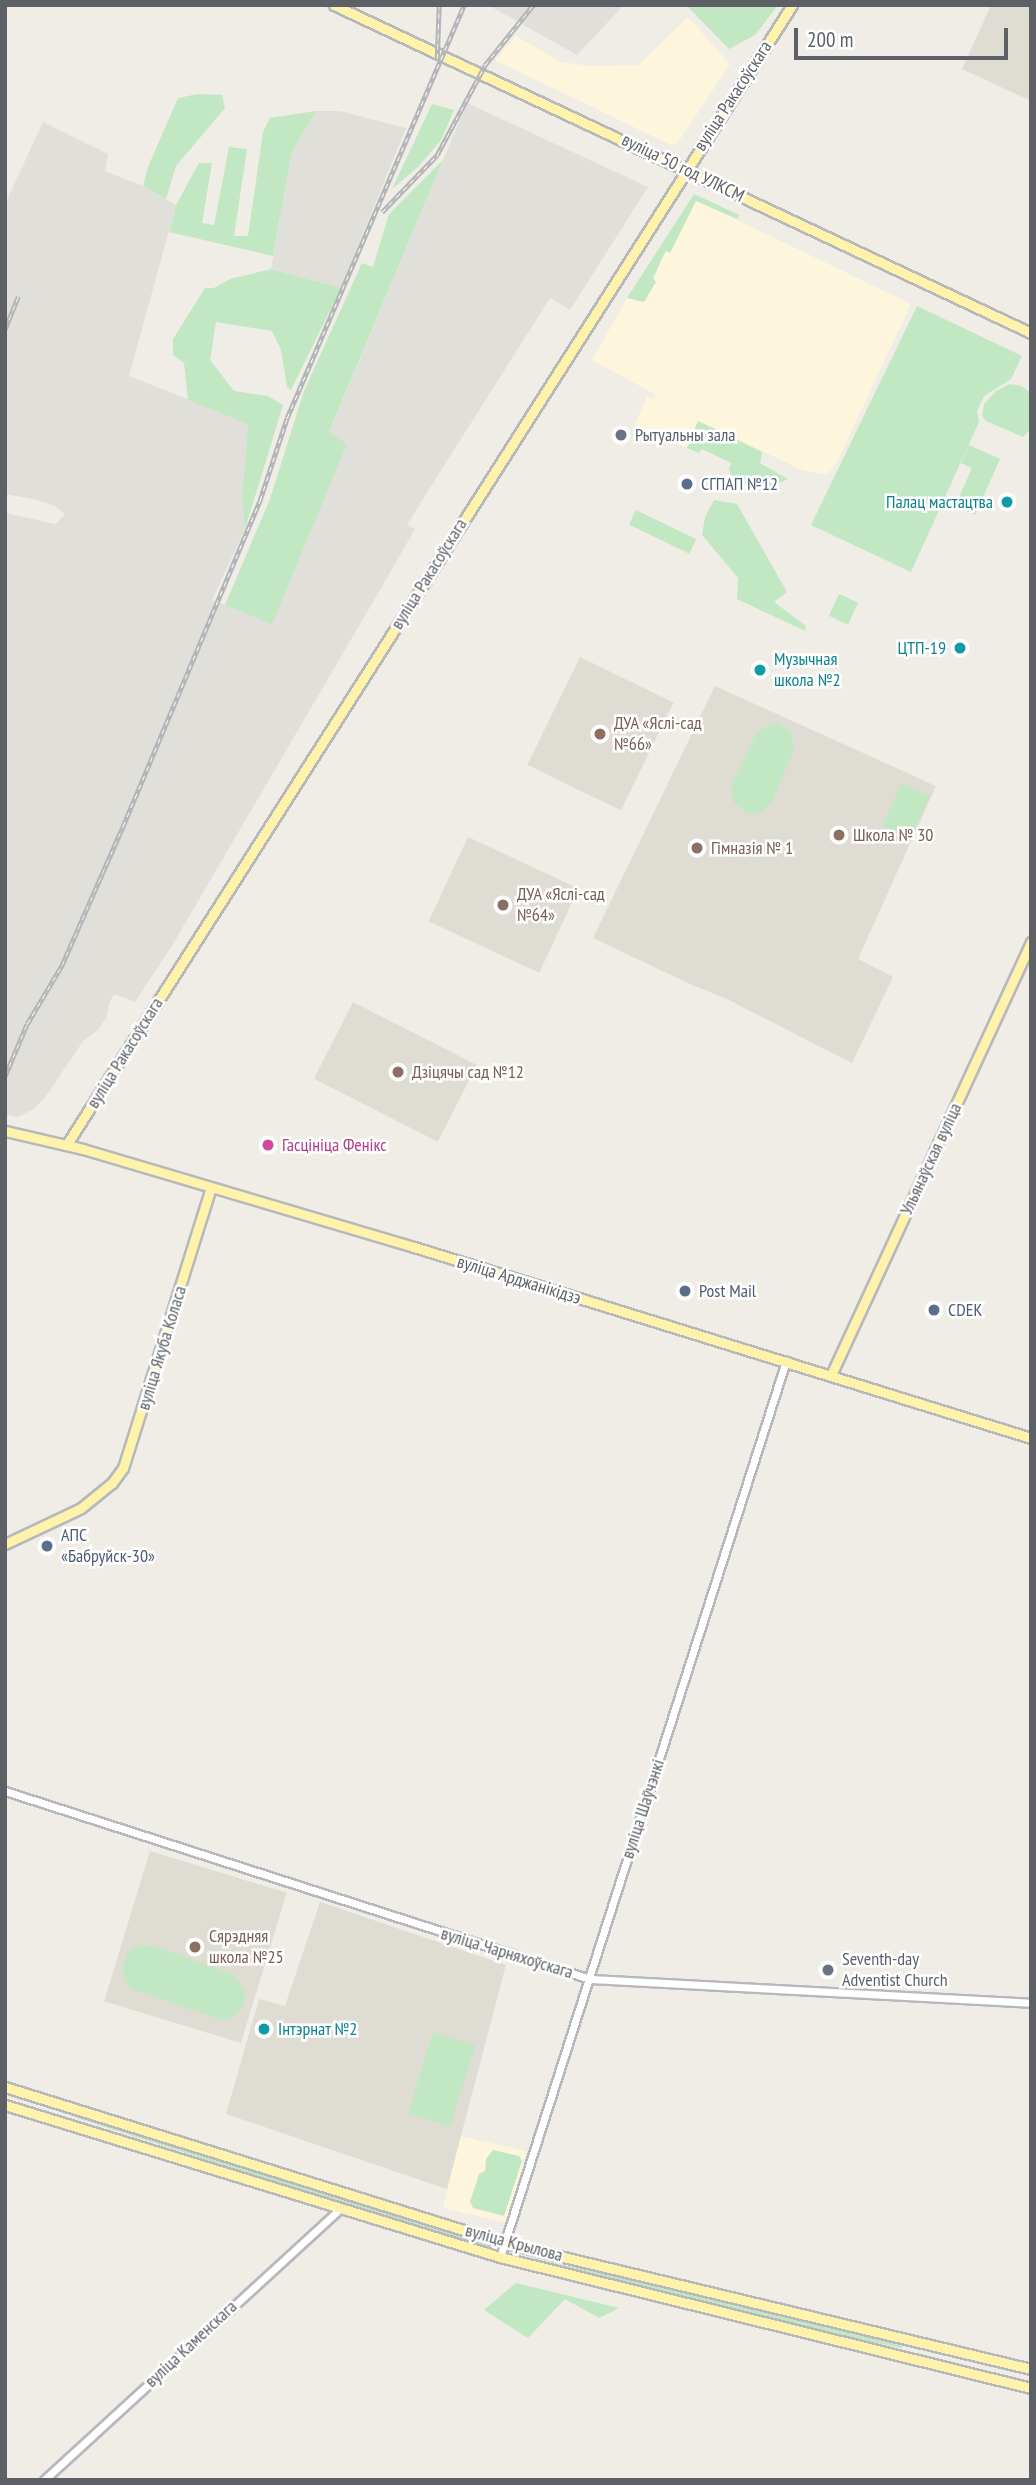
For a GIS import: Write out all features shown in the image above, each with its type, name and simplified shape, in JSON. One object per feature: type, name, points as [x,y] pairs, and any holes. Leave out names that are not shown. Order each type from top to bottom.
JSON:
[{"type":"main road","name":"вуліца 50 год УЛКСМ","points":[[334,5],[1031,333]]},
{"type":"main road","name":"вуліца Ракасоўскага","points":[[67,1144],[792,5]]},
{"type":"main road","name":"Ульянаўская вуліца","points":[[831,1375],[1031,942]]},
{"type":"main road","name":"вуліца Арджанікідзэ","points":[[5,1130],[67,1144],[786,1361],[1031,1438]]},
{"type":"main road","name":"вуліца Якуба Коласа","points":[[5,1544],[60,1520],[95,1498],[113,1483],[123,1468],[211,1188]]},
{"type":"main road","name":"вуліца Крылова","points":[[5,2087],[505,2243],[1031,2369]]},
{"type":"main road","points":[[54,2120],[61,2104]]},
{"type":"main road","name":"вуліца Крылова","points":[[5,2105],[500,2258],[1031,2388]]},
{"type":"main road","points":[[908,2357],[912,2341]]},
{"type":"street","name":"вуліца Шаўчэнкі","points":[[500,2258],[786,1361]]},
{"type":"street","name":"вуліца Чарняхоўскага","points":[[5,1791],[590,1979],[1031,2003]]},
{"type":"street","name":"вуліца Каменскага","points":[[44,2480],[340,2209]]},
{"type":"shaded area","points":[[488,5],[624,5],[577,55]]},
{"type":"shaded area","points":[[991,5],[1031,5],[1031,101],[962,69]]},
{"type":"shaded area","points":[[688,17],[730,64],[677,144],[671,145],[495,60],[516,36],[561,62],[590,66],[639,65]]},
{"type":"shaded area","points":[[467,103],[648,187],[570,310],[550,298],[423,499],[407,525],[415,529],[173,944],[135,1002],[114,994],[107,1016],[98,1030],[83,1041],[44,1099],[32,1110],[17,1117],[5,1114],[5,513],[56,524],[65,514],[55,506],[38,500],[5,494],[5,204],[43,122],[108,154],[105,171],[143,186],[176,205],[129,376],[248,423],[242,496],[245,529],[212,600],[242,611],[346,444],[329,433]]},
{"type":"shaded area","points":[[316,111],[340,111],[406,128],[341,288],[271,269],[292,152]]},
{"type":"shaded area","points":[[696,200],[911,304],[837,462],[827,475],[802,470],[699,421],[687,448],[635,425],[647,396],[654,399],[655,394],[592,360],[627,298],[644,302],[666,250],[670,253]]},
{"type":"shaded area","name":"ДУА «Яслі-сад №66»","points":[[580,657],[673,703],[621,810],[527,765]]},
{"type":"shaded area","points":[[715,686],[936,786],[858,959],[893,977],[852,1063],[725,998],[593,938]]},
{"type":"shaded area","name":"ДУА «Яслі-сад №64»","points":[[468,837],[579,889],[539,973],[429,921]]},
{"type":"shaded area","name":"Дзіцячы сад №12","points":[[353,1002],[477,1065],[438,1142],[314,1079]]},
{"type":"shaded area","name":"Сярэдняя школа №25","points":[[150,1851],[287,1893],[241,2043],[104,2001]]},
{"type":"shaded area","points":[[320,1902],[506,1965],[447,2189],[226,2114],[259,1999],[285,2006]]},
{"type":"shaded area","points":[[460,2136],[526,2151],[510,2223],[443,2208]]},
{"type":"green space","points":[[778,5],[755,35],[729,49],[688,7]]},
{"type":"green space","points":[[198,94],[222,95],[225,108],[176,166],[166,199],[143,186],[148,167],[178,98]]},
{"type":"green space","points":[[432,104],[454,110],[441,140],[418,167],[392,189]]},
{"type":"green space","points":[[316,111],[292,152],[273,256],[169,232],[176,205],[199,163],[212,163],[202,223],[214,225],[229,147],[247,149],[234,236],[248,236],[263,132],[270,118]]},
{"type":"green space","points":[[443,160],[329,432],[347,444],[272,624],[225,605],[270,499],[304,391],[362,263],[373,267],[389,214]]},
{"type":"green space","points":[[694,194],[739,215],[737,219],[696,201],[670,253],[666,251],[663,256],[653,278],[656,282],[644,302],[627,298]]},
{"type":"green space","points":[[271,269],[341,288],[291,390],[287,387],[281,350],[272,331],[216,322],[210,360],[234,391],[268,396],[283,405],[245,529],[242,496],[248,424],[188,400],[184,363],[173,355],[173,339],[205,288],[214,288],[230,279]]},
{"type":"green space","points":[[917,306],[1022,356],[1011,379],[984,396],[977,411],[979,422],[911,572],[811,525]]},
{"type":"green space","points":[[1010,384],[1021,386],[1031,393],[1031,429],[1023,437],[986,421],[982,416],[984,404],[996,391]]},
{"type":"green space","points":[[698,421],[762,452],[760,463],[788,479],[767,489],[733,481],[729,469],[731,463],[702,449],[699,453],[687,448]]},
{"type":"green space","points":[[969,445],[1000,459],[975,515],[955,506],[972,468],[961,463]]},
{"type":"green space","points":[[714,500],[737,504],[787,592],[774,602],[806,626],[805,631],[737,599],[738,578],[702,535],[705,517]]},
{"type":"green space","points":[[636,510],[696,539],[689,554],[629,524]]},
{"type":"green space","points":[[839,594],[858,603],[848,625],[829,616]]},
{"type":"green space","points":[[772,724],[778,724],[791,732],[794,750],[771,803],[761,812],[749,814],[734,803],[731,785],[757,732]]},
{"type":"green space","points":[[902,783],[930,796],[910,839],[882,826]]},
{"type":"green space","points":[[140,1945],[153,1946],[235,1975],[245,1991],[244,2005],[234,2017],[222,2020],[131,1989],[124,1979],[123,1966],[128,1952]]},
{"type":"green space","points":[[433,2032],[475,2045],[450,2126],[408,2113]]},
{"type":"green space","points":[[65,2114],[131,2131],[494,2248],[408,2225]]},
{"type":"green space","points":[[493,2150],[519,2156],[522,2161],[504,2216],[473,2208],[470,2202],[479,2174],[485,2171],[486,2159]]},
{"type":"green space","points":[[512,2253],[572,2267],[597,2269],[903,2345],[902,2348],[845,2337]]},
{"type":"green space","points":[[516,2283],[619,2308],[599,2318],[565,2299],[528,2338],[484,2310]]},
{"type":"railway","points":[[437,59],[439,5]]},
{"type":"railway","points":[[5,1076],[27,1024],[62,965],[123,826],[260,500],[287,418],[464,5]]},
{"type":"railway","points":[[382,212],[437,155],[485,65],[533,5]]},
{"type":"railway","points":[[5,329],[18,296]]},
{"type":"place","name":"Рытуальны зала","points":[[621,435]]},
{"type":"place","name":"СГПАП №12","points":[[687,484]]},
{"type":"place","name":"Палац мастацтва","points":[[1007,502]]},
{"type":"place","name":"ЦТП-19","points":[[960,648]]},
{"type":"place","name":"Музычная школа №2","points":[[760,670]]},
{"type":"place","name":"ДУА «Яслі-сад №66»","points":[[600,734]]},
{"type":"place","name":"Школа № 30","points":[[839,835]]},
{"type":"place","name":"Гімназія № 1","points":[[697,848]]},
{"type":"place","name":"ДУА «Яслі-сад №64»","points":[[503,905]]},
{"type":"place","name":"Дзіцячы сад №12","points":[[398,1072]]},
{"type":"place","name":"Гасцініца Фенікс","points":[[268,1145]]},
{"type":"place","name":"Post Mail","points":[[685,1291]]},
{"type":"place","name":"CDEK","points":[[934,1310]]},
{"type":"place","name":"АПС «Бабруйск-30»","points":[[47,1546]]},
{"type":"place","name":"Сярэдняя школа №25","points":[[195,1947]]},
{"type":"place","name":"Seventh-day Adventist Church","points":[[828,1970]]},
{"type":"place","name":"Інтэрнат №2","points":[[264,2029]]}]
